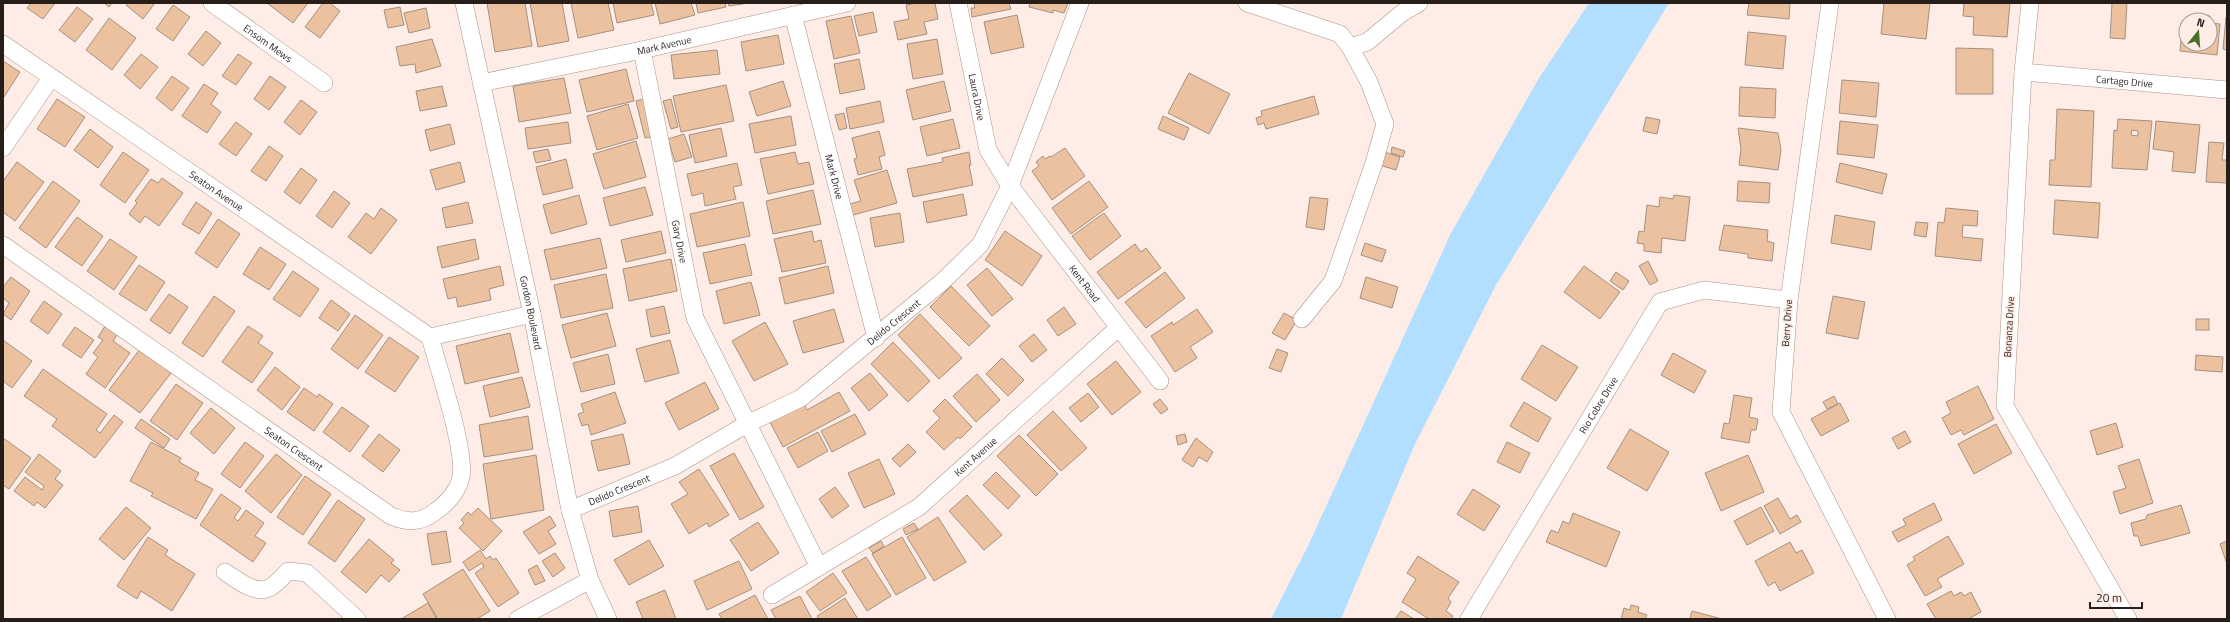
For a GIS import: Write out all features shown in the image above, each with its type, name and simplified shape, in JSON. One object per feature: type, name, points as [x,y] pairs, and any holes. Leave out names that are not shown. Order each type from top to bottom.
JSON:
[{"type":"street","name":"Ensom Mews","points":[[212,3],[324,83]]},
{"type":"street","name":"Gordon Boulevard","points":[[464,3],[532,314],[570,510],[590,580],[608,619]]},
{"type":"street","name":"Mark Avenue","points":[[481,83],[642,50],[847,3]]},
{"type":"street","name":"Laura Drive","points":[[958,3],[988,150],[1010,186]]},
{"type":"street","name":"Delido Crescent","points":[[570,510],[676,466],[747,424],[801,398],[876,338],[943,281],[980,245],[1010,186],[1080,3]]},
{"type":"street","points":[[1247,3],[1340,34],[1350,47],[1369,82],[1385,124],[1374,163],[1333,281],[1302,319]]},
{"type":"street","points":[[1350,47],[1367,42],[1402,13],[1419,3]]},
{"type":"street","name":"Berry Drive","points":[[1830,3],[1789,300],[1781,412],[1887,619]]},
{"type":"street","name":"Bonanza Drive","points":[[2030,3],[2023,72],[2005,406],[2128,619]]},
{"type":"street","name":"Mark Drive","points":[[793,15],[876,338]]},
{"type":"street","name":"Seaton Avenue","points":[[3,44],[430,337]]},
{"type":"street","name":"Gary Drive","points":[[642,50],[695,318],[747,424]]},
{"type":"street","name":"Cartago Drive","points":[[2023,72],[2227,90]]},
{"type":"street","points":[[3,148],[51,78]]},
{"type":"street","name":"Kent Road","points":[[1010,186],[1160,381]]},
{"type":"street","name":"Seaton Crescent","points":[[3,245],[391,516],[414,522],[426,519],[454,493],[461,478],[462,462],[430,337]]},
{"type":"street","name":"Rio Cobre Drive","points":[[1469,619],[1660,302],[1704,290],[1789,300]]},
{"type":"street","points":[[430,337],[532,314]]},
{"type":"street","name":"Kent Avenue","points":[[772,595],[919,507],[1118,328]]},
{"type":"street","points":[[747,424],[819,567]]},
{"type":"street","points":[[225,572],[251,588],[262,589],[269,588],[288,571],[307,573],[357,619]]},
{"type":"street","points":[[518,619],[590,580]]},
{"type":"water","points":[[1589,3],[1669,3],[1496,285],[1414,446],[1341,619],[1271,619],[1307,548],[1451,233],[1539,78]]},
{"type":"building","points":[[31,3],[55,3],[43,19],[27,8]]},
{"type":"building","points":[[104,3],[112,3],[109,7]]},
{"type":"building","points":[[128,3],[155,3],[143,19],[126,5]]},
{"type":"building","points":[[267,3],[308,3],[293,23]]},
{"type":"building","points":[[323,3],[330,3],[340,11],[320,38],[305,27]]},
{"type":"building","points":[[487,3],[525,3],[532,46],[495,52]]},
{"type":"building","points":[[530,3],[562,3],[569,41],[538,47]]},
{"type":"building","points":[[571,3],[608,3],[614,30],[578,38]]},
{"type":"building","points":[[613,3],[651,3],[654,15],[617,23]]},
{"type":"building","points":[[655,3],[691,3],[695,15],[660,24]]},
{"type":"building","points":[[696,3],[725,3],[726,7],[698,13]]},
{"type":"building","points":[[728,3],[749,3],[729,6]]},
{"type":"building","points":[[917,3],[935,3],[938,19],[924,22],[927,34],[898,40],[894,22],[909,19],[906,5]]},
{"type":"building","points":[[974,3],[1009,3],[1011,9],[972,17],[971,8],[975,8]]},
{"type":"building","points":[[1030,3],[1068,3],[1064,13],[1053,10],[1053,13],[1029,7]]},
{"type":"building","points":[[1749,3],[1790,3],[1789,19],[1747,15]]},
{"type":"building","points":[[1884,3],[1930,3],[1926,39],[1881,34]]},
{"type":"building","points":[[1964,3],[2010,3],[2007,37],[1973,35],[1974,17],[1963,16]]},
{"type":"building","points":[[2112,3],[2127,3],[2125,39],[2110,38]]},
{"type":"building","points":[[173,5],[190,17],[173,41],[156,29]]},
{"type":"building","points":[[77,7],[93,19],[75,42],[59,30]]},
{"type":"building","points":[[400,7],[404,25],[388,28],[384,10]]},
{"type":"building","points":[[426,8],[430,28],[409,33],[404,13]]},
{"type":"building","points":[[873,12],[877,32],[859,36],[854,16]]},
{"type":"building","points":[[1017,15],[1024,47],[991,54],[984,22]]},
{"type":"building","points":[[851,16],[860,53],[834,59],[826,21]]},
{"type":"building","points":[[2227,17],[2227,50],[2223,49]]},
{"type":"building","points":[[109,18],[136,38],[112,70],[86,50]]},
{"type":"building","points":[[2218,24],[2220,24],[2218,45]]},
{"type":"building","points":[[206,31],[221,43],[203,66],[188,54]]},
{"type":"building","points":[[1748,32],[1786,36],[1783,69],[1745,65]]},
{"type":"building","points":[[778,35],[784,64],[746,71],[741,42]]},
{"type":"building","points":[[432,39],[441,66],[416,73],[415,64],[400,66],[396,47]]},
{"type":"building","points":[[937,39],[943,74],[913,79],[907,44]]},
{"type":"building","points":[[1956,48],[1993,49],[1993,94],[1956,94]]},
{"type":"building","points":[[717,50],[720,74],[674,79],[671,55]]},
{"type":"building","points":[[2189,52],[2217,52],[2217,55]]},
{"type":"building","points":[[141,54],[158,67],[140,89],[124,75]]},
{"type":"building","points":[[238,54],[252,63],[236,85],[222,76]]},
{"type":"building","points":[[859,59],[865,89],[840,94],[834,64]]},
{"type":"building","points":[[3,61],[20,72],[4,97],[3,97]]},
{"type":"building","points":[[626,69],[634,101],[587,112],[579,80]]},
{"type":"building","points":[[1189,73],[1230,94],[1209,134],[1168,113]]},
{"type":"building","points":[[172,76],[189,88],[172,111],[156,98]]},
{"type":"building","points":[[270,76],[286,87],[269,110],[254,99]]},
{"type":"building","points":[[564,78],[571,113],[519,122],[513,86]]},
{"type":"building","points":[[1842,80],[1879,83],[1876,117],[1839,113]]},
{"type":"building","points":[[783,81],[791,106],[757,116],[749,92]]},
{"type":"building","points":[[944,81],[951,111],[913,120],[906,90]]},
{"type":"building","points":[[204,84],[218,93],[211,104],[221,112],[207,133],[182,116]]},
{"type":"building","points":[[726,85],[734,121],[681,132],[673,96]]},
{"type":"building","points":[[442,86],[447,106],[420,111],[416,91]]},
{"type":"building","points":[[1740,87],[1776,89],[1775,118],[1739,116]]},
{"type":"building","points":[[1314,96],[1319,114],[1266,129],[1264,123],[1258,125],[1256,118],[1262,116],[1261,111]]},
{"type":"building","points":[[648,98],[657,136],[645,138],[636,101]]},
{"type":"building","points":[[57,99],[85,117],[65,147],[37,129]]},
{"type":"building","points":[[671,99],[678,127],[671,129],[663,101]]},
{"type":"building","points":[[301,100],[317,112],[300,135],[284,122]]},
{"type":"building","points":[[880,101],[884,122],[850,129],[846,108]]},
{"type":"building","points":[[628,104],[638,138],[597,150],[587,116]]},
{"type":"building","points":[[2057,109],[2094,111],[2091,187],[2049,185],[2050,160],[2055,160]]},
{"type":"building","points":[[844,113],[847,128],[839,130],[835,115]]},
{"type":"building","points":[[791,116],[796,145],[755,153],[749,124]]},
{"type":"building","points":[[1163,116],[1189,128],[1184,140],[1158,129]]},
{"type":"building","points":[[1646,117],[1660,120],[1657,134],[1643,131]]},
{"type":"building","points":[[953,119],[960,148],[927,156],[920,127]]},
{"type":"building","points":[[2118,119],[2152,121],[2147,170],[2112,168],[2114,130],[2117,131]],"holes":[[[2132,130],[2138,131],[2138,136],[2131,135]]]},
{"type":"building","points":[[1840,121],[1878,125],[1874,158],[1837,154]]},
{"type":"building","points":[[2156,121],[2200,125],[2195,173],[2172,171],[2174,152],[2153,149]]},
{"type":"building","points":[[236,122],[252,134],[236,156],[219,144]]},
{"type":"building","points":[[568,122],[571,143],[528,149],[525,128]]},
{"type":"building","points":[[450,124],[455,144],[430,151],[425,130]]},
{"type":"building","points":[[721,128],[727,156],[695,163],[689,135]]},
{"type":"building","points":[[1738,128],[1778,133],[1781,150],[1778,170],[1739,165],[1741,149]]},
{"type":"building","points":[[90,129],[113,147],[98,168],[74,150]]},
{"type":"building","points":[[879,131],[885,155],[879,157],[882,169],[858,175],[854,159],[857,158],[852,138]]},
{"type":"building","points":[[684,134],[692,157],[675,162],[668,139]]},
{"type":"building","points":[[636,141],[646,177],[604,189],[593,154]]},
{"type":"building","points":[[2209,142],[2224,143],[2222,160],[2227,160],[2227,183],[2206,182]]},
{"type":"building","points":[[269,146],[283,156],[266,181],[251,171]]},
{"type":"building","points":[[1392,147],[1405,151],[1403,157],[1391,153]]},
{"type":"building","points":[[1065,148],[1085,176],[1052,200],[1032,171],[1039,166],[1036,162],[1043,156],[1045,159],[1050,156],[1051,157]]},
{"type":"building","points":[[548,149],[551,160],[536,163],[533,152]]},
{"type":"building","points":[[1381,151],[1400,157],[1396,170],[1376,164]]},
{"type":"building","points":[[123,152],[149,170],[125,203],[100,185]]},
{"type":"building","points":[[795,152],[798,164],[809,162],[814,184],[768,194],[760,159]]},
{"type":"building","points":[[969,152],[971,165],[969,165],[973,185],[913,197],[907,169],[943,162],[942,158]]},
{"type":"building","points":[[566,159],[573,188],[543,195],[536,167]]},
{"type":"building","points":[[17,162],[44,182],[15,221],[3,212],[3,181]]},
{"type":"building","points":[[460,162],[465,182],[436,190],[430,170]]},
{"type":"building","points":[[737,163],[742,185],[733,187],[736,199],[705,206],[703,193],[692,196],[687,174]]},
{"type":"building","points":[[1840,163],[1887,174],[1882,194],[1836,182]]},
{"type":"building","points":[[301,168],[317,180],[300,204],[284,192]]},
{"type":"building","points":[[887,170],[897,203],[853,215],[850,204],[861,201],[854,180]]},
{"type":"building","points":[[162,178],[183,193],[159,226],[145,216],[140,223],[129,214],[137,203],[135,201],[151,179],[158,183]]},
{"type":"building","points":[[53,181],[80,201],[46,248],[19,228]]},
{"type":"building","points":[[1089,181],[1108,207],[1071,234],[1052,208]]},
{"type":"building","points":[[1738,181],[1770,183],[1769,203],[1737,201]]},
{"type":"building","points":[[645,187],[653,215],[610,226],[603,198]]},
{"type":"building","points":[[813,190],[821,224],[773,234],[766,201]]},
{"type":"building","points":[[334,191],[350,203],[332,228],[316,216]]},
{"type":"building","points":[[963,194],[967,215],[927,223],[923,202]]},
{"type":"building","points":[[579,195],[587,224],[551,234],[543,205]]},
{"type":"building","points":[[1674,195],[1690,197],[1685,241],[1662,238],[1661,253],[1644,251],[1644,244],[1637,243],[1639,231],[1644,232],[1647,205],[1659,207],[1660,197],[1673,199]]},
{"type":"building","points":[[1310,197],[1328,199],[1324,230],[1306,227]]},
{"type":"building","points":[[2055,200],[2100,203],[2098,238],[2053,234]]},
{"type":"building","points":[[196,202],[212,213],[199,234],[182,224]]},
{"type":"building","points":[[468,202],[473,223],[446,228],[442,208]]},
{"type":"building","points":[[743,202],[750,236],[697,247],[690,214]]},
{"type":"building","points":[[381,208],[397,220],[371,254],[348,237],[366,213],[374,219]]},
{"type":"building","points":[[1946,208],[1978,211],[1977,226],[1963,225],[1962,237],[1983,239],[1981,261],[1935,256],[1938,222],[1944,223]]},
{"type":"building","points":[[900,213],[904,242],[875,247],[870,218]]},
{"type":"building","points":[[1104,213],[1121,236],[1090,260],[1072,236]]},
{"type":"building","points":[[1835,215],[1875,222],[1871,250],[1831,243]]},
{"type":"building","points":[[77,217],[103,236],[82,266],[55,247]]},
{"type":"building","points":[[218,219],[240,234],[217,268],[195,253]]},
{"type":"building","points":[[1916,222],[1928,223],[1926,237],[1914,235]]},
{"type":"building","points":[[1724,225],[1768,230],[1767,241],[1774,243],[1772,261],[1748,258],[1748,254],[1719,250]]},
{"type":"building","points":[[661,231],[666,253],[626,262],[621,240]]},
{"type":"building","points":[[812,231],[814,242],[821,240],[826,263],[782,272],[774,239]]},
{"type":"building","points":[[1005,231],[1042,256],[1022,286],[985,260]]},
{"type":"building","points":[[600,238],[607,268],[551,280],[544,250]]},
{"type":"building","points":[[110,239],[137,257],[114,290],[87,271]]},
{"type":"building","points":[[475,239],[479,259],[442,268],[437,247]]},
{"type":"building","points":[[1365,243],[1386,250],[1382,262],[1361,255]]},
{"type":"building","points":[[745,244],[752,275],[710,284],[703,253]]},
{"type":"building","points":[[1135,244],[1141,252],[1146,248],[1161,268],[1118,299],[1097,272]]},
{"type":"building","points":[[260,247],[286,264],[269,290],[243,274]]},
{"type":"building","points":[[671,259],[677,291],[629,301],[623,269]]},
{"type":"building","points":[[1648,261],[1658,281],[1650,285],[1639,266]]},
{"type":"building","points":[[139,265],[165,282],[146,311],[119,294]]},
{"type":"building","points":[[500,266],[504,285],[489,289],[491,300],[458,307],[456,297],[448,299],[443,279]]},
{"type":"building","points":[[828,266],[834,293],[785,304],[779,278]]},
{"type":"building","points":[[1584,266],[1620,292],[1600,319],[1564,292]]},
{"type":"building","points":[[987,268],[1013,299],[992,316],[967,285]]},
{"type":"building","points":[[293,271],[319,289],[300,317],[273,299]]},
{"type":"building","points":[[1165,272],[1185,298],[1146,328],[1125,302]]},
{"type":"building","points":[[1616,272],[1629,281],[1623,290],[1610,281]]},
{"type":"building","points":[[606,274],[613,308],[561,318],[554,285]]},
{"type":"building","points":[[11,277],[30,291],[11,320],[3,314],[9,303],[3,298],[3,287]]},
{"type":"building","points":[[1366,277],[1398,287],[1392,308],[1360,298]]},
{"type":"building","points":[[751,282],[760,315],[724,324],[716,291]]},
{"type":"building","points":[[951,286],[990,326],[969,346],[930,307]]},
{"type":"building","points":[[169,294],[188,307],[170,334],[150,320]]},
{"type":"building","points":[[214,296],[235,311],[203,357],[182,343]]},
{"type":"building","points":[[1833,296],[1865,302],[1858,339],[1826,333]]},
{"type":"building","points":[[331,300],[350,314],[338,331],[319,318]]},
{"type":"building","points":[[44,301],[62,314],[48,334],[30,321]]},
{"type":"building","points":[[664,306],[670,333],[651,337],[646,310]]},
{"type":"building","points":[[1064,307],[1076,324],[1058,336],[1047,320]]},
{"type":"building","points":[[834,309],[844,342],[803,353],[793,321]]},
{"type":"building","points":[[1197,309],[1213,332],[1190,347],[1197,358],[1175,372],[1151,336],[1172,322],[1173,325]]},
{"type":"building","points":[[607,313],[616,346],[571,358],[562,325]]},
{"type":"building","points":[[1284,313],[1297,320],[1285,340],[1272,333]]},
{"type":"building","points":[[920,314],[962,358],[939,379],[898,335]]},
{"type":"building","points":[[355,315],[383,335],[358,369],[331,349]]},
{"type":"building","points":[[2196,319],[2209,319],[2209,330],[2196,330]]},
{"type":"building","points":[[765,322],[788,364],[754,381],[732,341]]},
{"type":"building","points":[[107,323],[119,332],[113,341],[130,353],[105,388],[86,374],[98,357],[93,353],[103,340],[98,337]]},
{"type":"building","points":[[248,326],[263,336],[258,343],[273,353],[252,383],[222,362]]},
{"type":"building","points":[[75,327],[94,340],[81,358],[62,345]]},
{"type":"building","points":[[510,333],[519,372],[465,384],[456,346]]},
{"type":"building","points":[[1034,334],[1047,350],[1032,362],[1019,346]]},
{"type":"building","points":[[389,337],[419,357],[395,392],[365,372]]},
{"type":"building","points":[[3,340],[32,361],[12,388],[3,381]]},
{"type":"building","points":[[670,340],[679,373],[645,382],[636,349]]},
{"type":"building","points":[[893,342],[930,381],[908,402],[871,364]]},
{"type":"building","points":[[1542,345],[1578,367],[1556,401],[1521,379]]},
{"type":"building","points":[[140,349],[171,373],[140,413],[109,390]]},
{"type":"building","points":[[1277,349],[1288,353],[1281,372],[1269,368]]},
{"type":"building","points":[[1673,353],[1706,371],[1694,393],[1661,375]]},
{"type":"building","points":[[608,354],[615,384],[581,392],[573,363]]},
{"type":"building","points":[[2196,355],[2223,357],[2222,372],[2195,370]]},
{"type":"building","points":[[1002,358],[1024,380],[1008,396],[986,374]]},
{"type":"building","points":[[1116,361],[1141,392],[1112,415],[1087,384]]},
{"type":"building","points":[[275,367],[300,387],[282,410],[257,390]]},
{"type":"building","points":[[43,369],[107,414],[96,430],[100,433],[114,415],[123,422],[95,458],[52,426],[57,419],[24,396]]},
{"type":"building","points":[[870,373],[888,395],[869,411],[851,388]]},
{"type":"building","points":[[977,374],[1000,400],[976,422],[953,396]]},
{"type":"building","points":[[522,377],[530,407],[490,417],[483,386]]},
{"type":"building","points":[[705,382],[719,409],[679,430],[665,403]]},
{"type":"building","points":[[176,384],[203,403],[177,440],[150,421]]},
{"type":"building","points":[[1978,386],[1994,419],[1964,435],[1961,430],[1951,435],[1942,418],[1951,413],[1946,402]]},
{"type":"building","points":[[304,388],[317,397],[319,394],[333,404],[314,431],[287,412]]},
{"type":"building","points":[[615,392],[626,423],[591,435],[588,424],[582,426],[578,414],[584,412],[581,404]]},
{"type":"building","points":[[839,392],[850,411],[783,447],[770,422],[804,404],[807,410]]},
{"type":"building","points":[[1088,393],[1099,407],[1081,422],[1069,408]]},
{"type":"building","points":[[1734,395],[1752,398],[1749,417],[1758,419],[1756,430],[1751,430],[1749,443],[1721,438],[1724,423],[1729,424]]},
{"type":"building","points":[[1834,396],[1838,404],[1827,409],[1823,402]]},
{"type":"building","points":[[945,399],[972,427],[960,439],[958,437],[944,450],[926,432],[940,418],[933,411]]},
{"type":"building","points":[[1160,399],[1168,409],[1161,414],[1153,404]]},
{"type":"building","points":[[1524,402],[1551,418],[1538,442],[1510,426]]},
{"type":"building","points":[[1840,403],[1849,421],[1821,436],[1811,419]]},
{"type":"building","points":[[342,407],[369,426],[350,452],[323,432]]},
{"type":"building","points":[[211,408],[235,428],[214,454],[190,433]]},
{"type":"building","points":[[1053,411],[1087,448],[1061,471],[1027,435]]},
{"type":"building","points":[[855,414],[866,434],[832,452],[821,431]]},
{"type":"building","points":[[528,416],[533,449],[484,457],[479,425]]},
{"type":"building","points":[[141,419],[170,439],[164,448],[135,428]]},
{"type":"building","points":[[2116,423],[2123,447],[2097,455],[2090,431]]},
{"type":"building","points":[[1996,424],[2012,453],[1974,474],[1958,444]]},
{"type":"building","points":[[1630,429],[1669,452],[1647,491],[1607,468]]},
{"type":"building","points":[[1905,431],[1911,442],[1898,449],[1892,438]]},
{"type":"building","points":[[818,432],[828,451],[798,468],[787,448]]},
{"type":"building","points":[[379,434],[400,450],[383,472],[362,456]]},
{"type":"building","points":[[623,434],[630,464],[598,471],[591,441]]},
{"type":"building","points":[[1185,434],[1187,442],[1178,445],[1176,436]]},
{"type":"building","points":[[1019,435],[1058,474],[1036,496],[997,456]]},
{"type":"building","points":[[3,438],[31,458],[9,489],[3,485]]},
{"type":"building","points":[[1196,438],[1213,452],[1207,462],[1199,457],[1193,467],[1182,460]]},
{"type":"building","points":[[151,442],[181,458],[179,462],[199,473],[195,480],[213,489],[196,519],[151,496],[153,493],[130,481]]},
{"type":"building","points":[[245,442],[264,456],[240,488],[221,474]]},
{"type":"building","points":[[1507,442],[1530,453],[1520,473],[1497,462]]},
{"type":"building","points":[[908,444],[916,452],[900,467],[892,459]]},
{"type":"building","points":[[734,453],[764,507],[740,520],[710,466]]},
{"type":"building","points":[[39,454],[61,471],[55,479],[63,485],[45,508],[37,502],[34,506],[14,491],[25,477],[42,490],[44,486],[25,472]]},
{"type":"building","points":[[276,454],[302,475],[271,513],[245,491]]},
{"type":"building","points":[[536,455],[544,510],[491,519],[483,464]]},
{"type":"building","points":[[1748,455],[1764,492],[1721,511],[1705,473]]},
{"type":"building","points":[[879,459],[895,494],[864,508],[848,473]]},
{"type":"building","points":[[2139,459],[2153,503],[2120,514],[2113,492],[2126,488],[2118,466]]},
{"type":"building","points":[[699,469],[729,515],[709,527],[707,523],[689,534],[671,504],[688,494],[679,482]]},
{"type":"building","points":[[996,472],[1020,496],[1008,509],[983,485]]},
{"type":"building","points":[[305,476],[331,494],[303,535],[277,517]]},
{"type":"building","points":[[835,487],[849,506],[832,518],[819,499]]},
{"type":"building","points":[[1473,489],[1500,506],[1484,531],[1457,514]]},
{"type":"building","points":[[221,494],[241,508],[234,518],[238,521],[246,510],[264,523],[255,536],[266,543],[253,562],[200,525]]},
{"type":"building","points":[[967,495],[1002,535],[984,550],[949,511]]},
{"type":"building","points":[[1778,498],[1790,519],[1797,515],[1801,522],[1780,534],[1764,506]]},
{"type":"building","points":[[338,500],[365,519],[335,562],[308,543]]},
{"type":"building","points":[[1934,503],[1942,520],[1898,542],[1892,532],[1906,525],[1903,519]]},
{"type":"building","points":[[2181,505],[2190,533],[2141,546],[2138,536],[2134,536],[2131,523],[2146,519],[2147,515]]},
{"type":"building","points":[[638,506],[642,532],[613,537],[609,511]]},
{"type":"building","points":[[126,507],[151,528],[124,560],[99,539]]},
{"type":"building","points":[[1761,507],[1774,531],[1747,545],[1734,521]]},
{"type":"building","points":[[478,508],[502,531],[483,551],[459,528],[464,523],[461,520],[468,512],[471,515]]},
{"type":"building","points":[[1573,513],[1620,532],[1606,567],[1546,542],[1551,530],[1558,533],[1563,521],[1569,524]]},
{"type":"building","points":[[550,516],[556,526],[548,531],[556,544],[539,554],[523,532]]},
{"type":"building","points":[[938,517],[966,562],[934,581],[907,537]]},
{"type":"building","points":[[758,522],[779,553],[751,571],[730,540]]},
{"type":"building","points":[[914,523],[918,529],[906,535],[903,529]]},
{"type":"building","points":[[446,531],[451,562],[432,565],[427,534]]},
{"type":"building","points":[[1948,536],[1964,564],[1937,579],[1942,587],[1925,596],[1907,565],[1915,560],[1913,557]]},
{"type":"building","points":[[148,537],[168,550],[165,555],[195,574],[172,611],[141,591],[137,599],[117,586]]},
{"type":"building","points":[[902,537],[926,578],[896,595],[872,554]]},
{"type":"building","points":[[369,539],[394,560],[391,563],[400,570],[389,582],[381,575],[366,593],[341,572]]},
{"type":"building","points":[[649,540],[664,566],[629,585],[614,560]]},
{"type":"building","points":[[881,541],[884,546],[873,553],[869,548]]},
{"type":"building","points":[[2227,541],[2227,564],[2220,544]]},
{"type":"building","points":[[1790,542],[1796,553],[1802,550],[1814,573],[1780,591],[1775,582],[1768,586],[1755,561]]},
{"type":"building","points":[[480,550],[486,559],[490,556],[493,560],[496,558],[519,593],[498,607],[475,573],[484,567],[482,563],[469,571],[463,562]]},
{"type":"building","points":[[555,553],[565,568],[553,577],[542,561]]},
{"type":"building","points":[[1418,556],[1459,582],[1448,598],[1451,602],[1446,611],[1453,616],[1451,619],[1429,619],[1402,602],[1416,579],[1407,573]]},
{"type":"building","points":[[866,557],[891,596],[867,611],[842,571]]},
{"type":"building","points":[[739,561],[752,589],[707,610],[694,581]]},
{"type":"building","points":[[537,565],[545,581],[535,585],[528,570]]},
{"type":"building","points":[[463,569],[490,611],[477,619],[438,619],[423,594]]},
{"type":"building","points":[[833,573],[847,593],[820,611],[806,592]]},
{"type":"building","points":[[665,590],[676,619],[643,619],[636,602]]},
{"type":"building","points":[[1951,591],[1954,596],[1961,592],[1964,596],[1971,592],[1981,612],[1968,619],[1936,619],[1927,604]]},
{"type":"building","points":[[755,595],[768,619],[722,619],[719,614]]},
{"type":"building","points":[[800,596],[812,619],[776,619],[771,610]]},
{"type":"building","points":[[845,598],[858,619],[819,619],[817,616]]},
{"type":"building","points":[[428,603],[437,619],[401,619]]},
{"type":"building","points":[[1631,605],[1639,607],[1638,612],[1647,615],[1645,619],[1621,619],[1624,608],[1630,610]]},
{"type":"building","points":[[1401,611],[1414,619],[1395,619]]},
{"type":"building","points":[[1692,611],[1722,619],[1690,619]]}]
